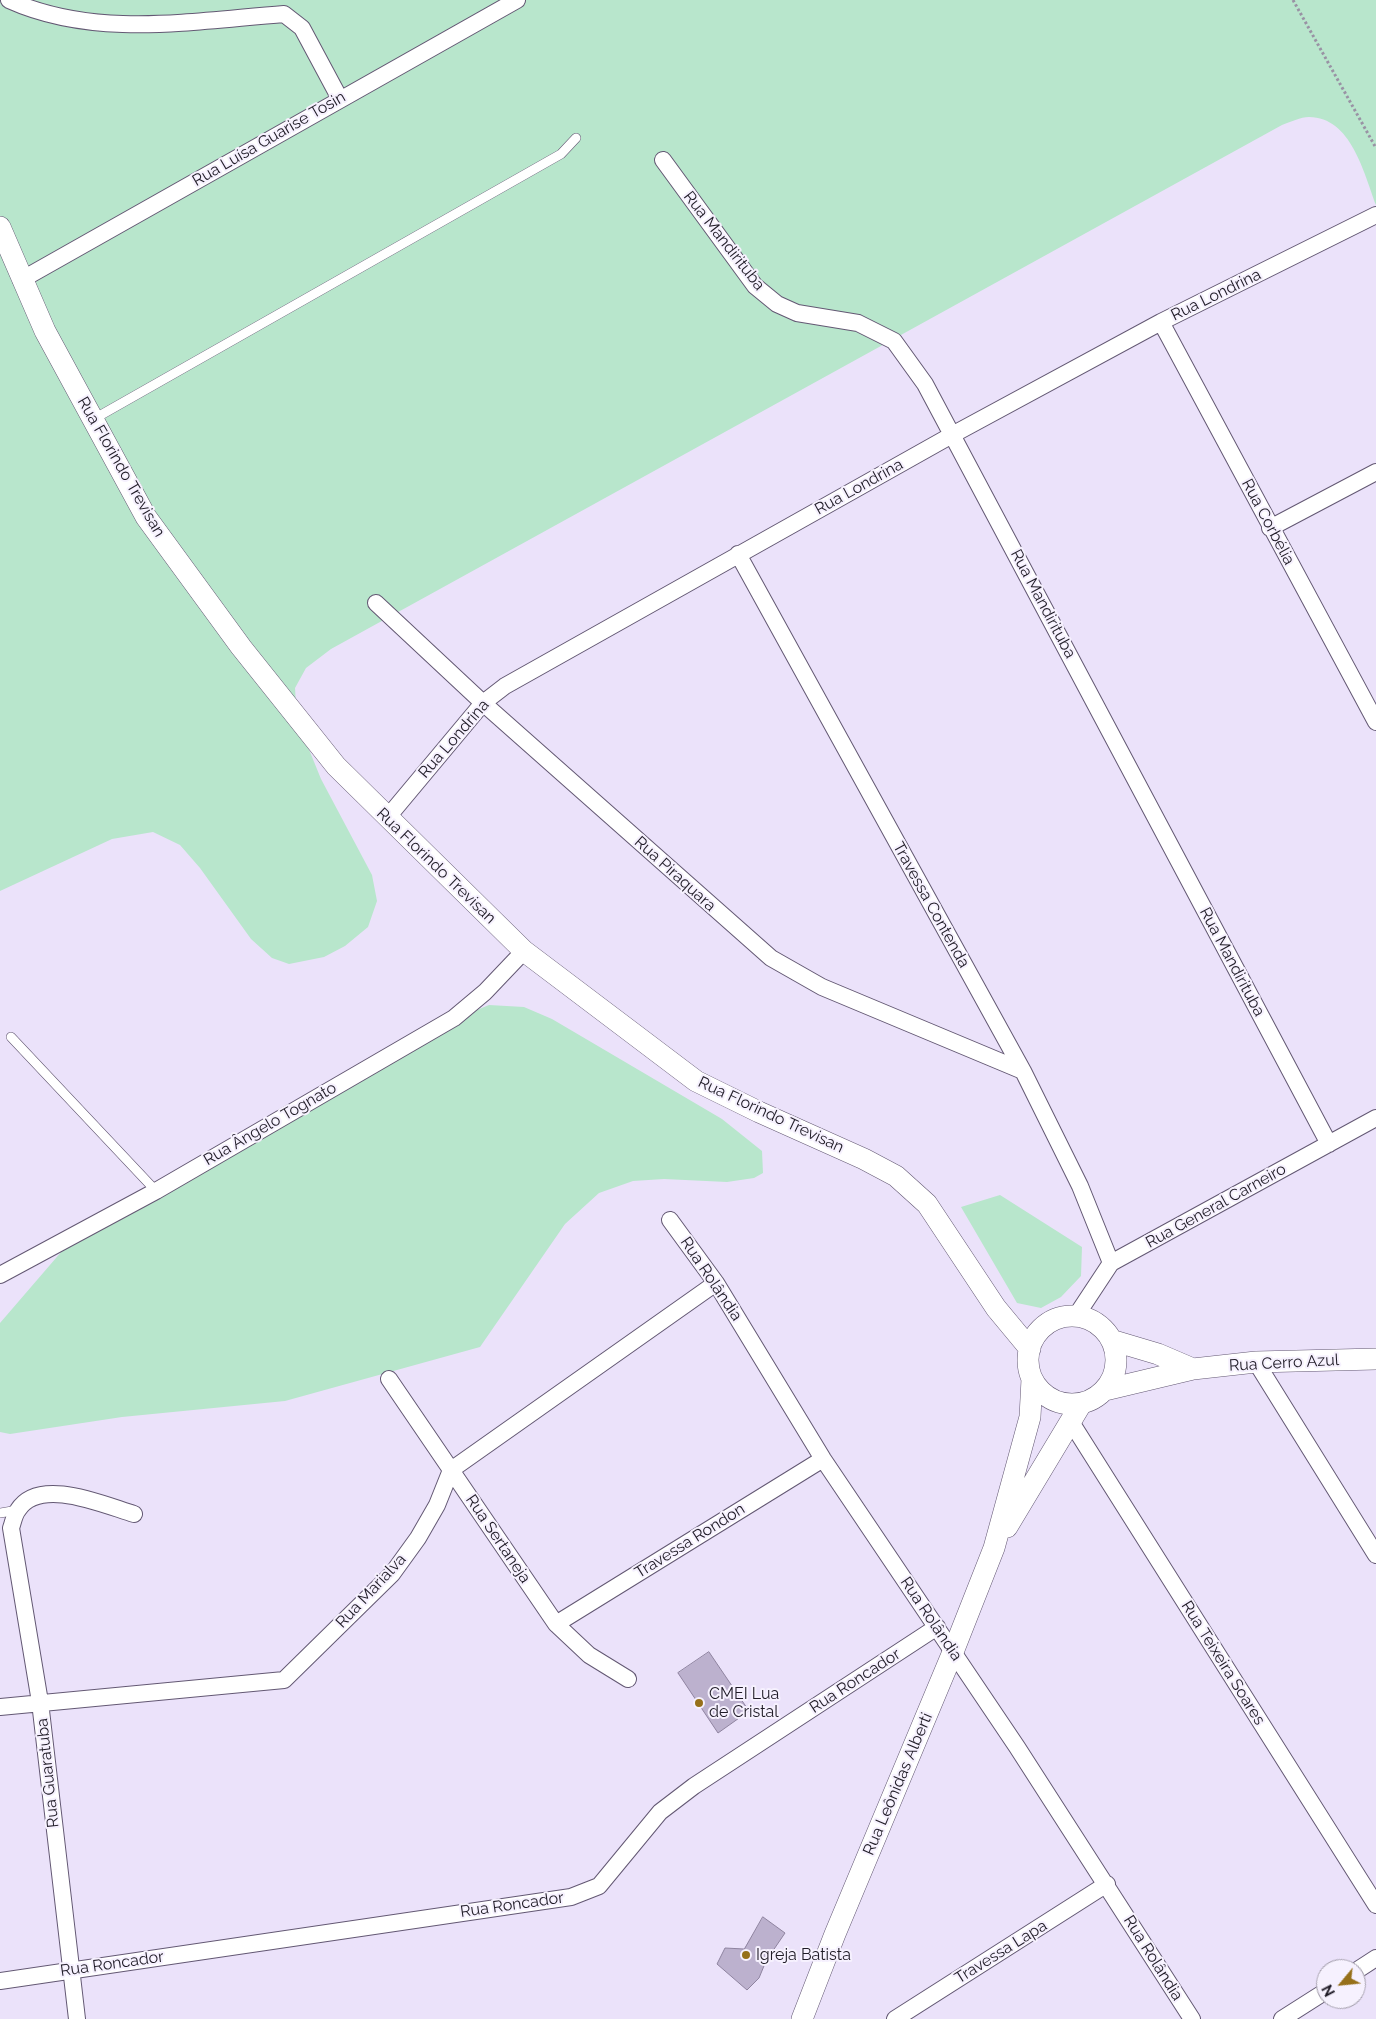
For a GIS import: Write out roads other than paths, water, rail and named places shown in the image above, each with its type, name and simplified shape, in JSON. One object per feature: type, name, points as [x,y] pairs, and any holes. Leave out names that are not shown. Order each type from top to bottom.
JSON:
[{"type":"street","points":[[9,0],[67,18],[113,25],[284,14],[302,28],[340,99]]},
{"type":"street","name":"Rua Luísa Guarise Tosin","points":[[21,280],[517,0]]},
{"type":"street","name":"Rua Mandirituba","points":[[663,160],[754,286],[777,304],[797,314],[858,323],[894,341],[925,384],[1329,1144]]},
{"type":"street","name":"Rua Londrina","points":[[387,818],[483,703],[505,686],[952,435],[1161,322],[1376,215]]},
{"type":"street","name":"Rua Florindo Trevisan","points":[[0,227],[21,280],[45,331],[146,517],[241,647],[336,766],[524,951],[696,1081],[759,1112],[864,1159],[896,1176],[927,1204],[996,1308],[1030,1349]]},
{"type":"street","name":"Rua Corbélia","points":[[1161,322],[1270,528],[1376,722]]},
{"type":"street","points":[[1270,528],[1376,472]]},
{"type":"street","name":"Travessa Contenda","points":[[738,554],[1023,1071],[1080,1186],[1111,1263]]},
{"type":"street","name":"Rua Piraquara","points":[[376,603],[483,703],[771,958],[822,987],[1023,1071]]},
{"type":"street","name":"Rua Ângelo Tognato","points":[[0,1275],[156,1191],[454,1018],[485,992],[524,951]]},
{"type":"street","name":"Rua General Carneiro","points":[[1076,1316],[1111,1263],[1376,1118]]},
{"type":"street","name":"Rua Rolândia","points":[[670,1220],[716,1284],[823,1459],[937,1627],[1106,1884],[1192,2019]]},
{"type":"street","points":[[451,1470],[716,1284]]},
{"type":"street","points":[[1076,1316],[1064,1317],[1042,1328],[1030,1349],[1029,1369],[1032,1379],[1040,1391],[1052,1400],[1067,1404],[1076,1413]]},
{"type":"street","name":"Rua Cerro Azul","points":[[1076,1316],[1090,1320],[1102,1328],[1111,1340],[1158,1354],[1193,1369]]},
{"type":"street","points":[[1105,1390],[1112,1379],[1116,1366],[1116,1352],[1111,1340]]},
{"type":"street","name":"Rua Cerro Azul","points":[[1076,1413],[1105,1390],[1193,1369],[1256,1362],[1376,1359]]},
{"type":"street","points":[[1256,1362],[1376,1555]]},
{"type":"street","name":"Rua Sertaneja","points":[[389,1379],[556,1624],[589,1655],[628,1679]]},
{"type":"street","name":"Rua Leônidas Alberti","points":[[802,2019],[838,1925],[953,1652],[994,1548],[1030,1417],[1032,1379]]},
{"type":"street","name":"Rua Leônidas Alberti","points":[[994,1548],[1076,1413]]},
{"type":"street","name":"Rua Teixeira Soares","points":[[1076,1413],[1376,1905]]},
{"type":"street","points":[[1021,1452],[1049,1460]]},
{"type":"street","name":"Travessa Rondon","points":[[556,1624],[823,1459]]},
{"type":"street","name":"Rua Marialva","points":[[0,1706],[284,1680],[392,1574],[418,1538],[437,1506],[451,1470]]},
{"type":"street","points":[[5,1529],[18,1510],[29,1499],[48,1493],[76,1497],[134,1514]]},
{"type":"street","name":"Rua Guaratuba","points":[[5,1529],[40,1702],[77,2019]]},
{"type":"street","name":"Rua Roncador","points":[[0,1981],[571,1897],[599,1886],[667,1807],[694,1786],[937,1627]]},
{"type":"street","name":"Travessa Lapa","points":[[895,2019],[1106,1884]]},
{"type":"street","points":[[1282,2019],[1316,1997]]},
{"type":"lane","points":[[92,420],[561,154],[576,138]]},
{"type":"lane","points":[[11,1037],[156,1191]]},
{"type":"lane","points":[[0,1513],[18,1510]]},
{"type":"place","name":"CMEI Lua de Cristal","points":[[699,1703]]},
{"type":"place","name":"Igreja Batista","points":[[746,1955]]}]
